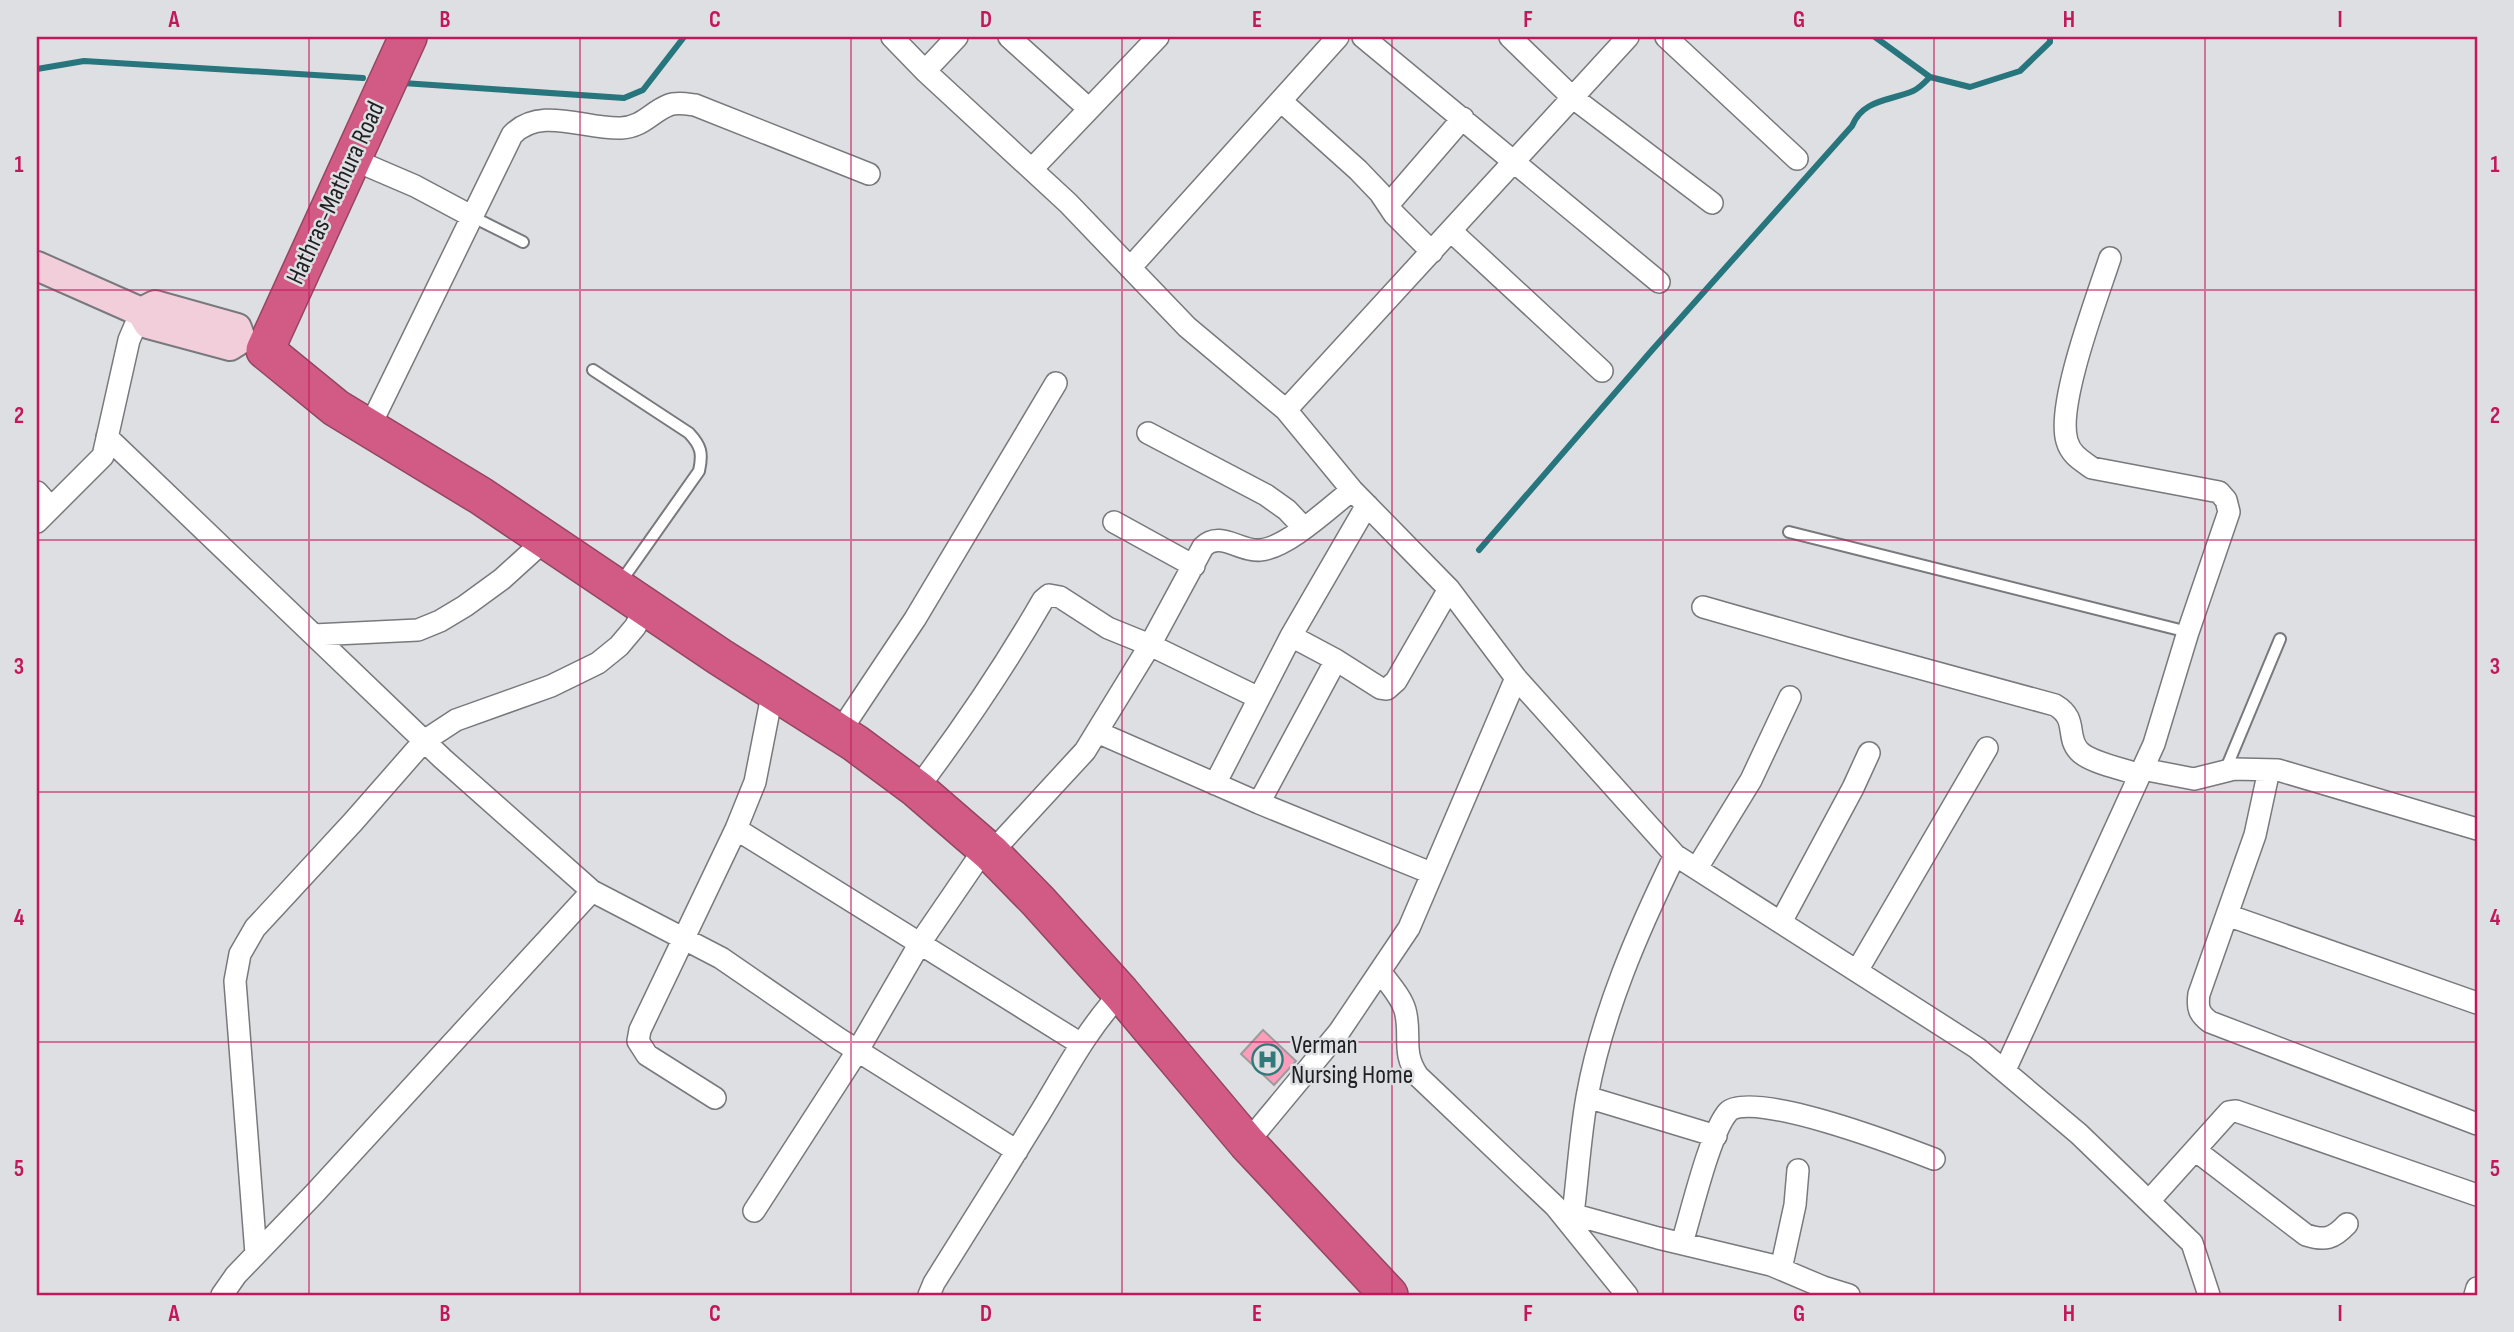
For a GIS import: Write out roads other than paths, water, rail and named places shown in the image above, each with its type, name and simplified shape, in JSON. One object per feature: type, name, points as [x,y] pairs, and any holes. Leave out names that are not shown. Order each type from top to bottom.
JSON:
[{"type":"highway","name":"Hathras-Mathura Road","points":[[253,344],[352,159],[408,37]]},
{"type":"highway","points":[[253,344],[336,408],[481,496],[631,598],[839,733],[917,789],[988,850],[1038,901],[1121,993],[1376,1291]]},
{"type":"street","points":[[891,37],[1068,203],[1187,327],[1286,410],[1359,498],[1449,589],[1516,678],[1675,855],[1977,1048],[2005,1070],[2079,1134],[2192,1243],[2209,1295]]},
{"type":"street","points":[[925,71],[957,37]]},
{"type":"street","points":[[1009,37],[1089,109]]},
{"type":"street","points":[[1130,268],[1338,37]]},
{"type":"street","points":[[1363,37],[1659,282]]},
{"type":"street","points":[[1510,37],[1572,97],[1712,203]]},
{"type":"street","points":[[1286,410],[1628,37]]},
{"type":"street","points":[[1665,37],[1797,159]]},
{"type":"street","points":[[1032,169],[1089,109],[1146,41]]},
{"type":"street","points":[[1281,101],[1358,170],[1432,251]]},
{"type":"street","points":[[369,428],[513,135],[520,127],[536,120],[547,120],[620,128],[648,120],[670,105],[681,103],[708,109],[869,174]]},
{"type":"street","points":[[1388,205],[1463,118]]},
{"type":"street","points":[[352,159],[415,186],[472,217]]},
{"type":"street","points":[[1451,231],[1602,371]]},
{"type":"street","points":[[2005,1070],[2154,744],[2188,632],[2230,512],[2227,500],[2219,492],[2092,468],[2075,457],[2067,442],[2064,423],[2068,396],[2110,258]]},
{"type":"street","points":[[37,266],[141,312]]},
{"type":"street","points":[[37,492],[44,515],[103,456],[128,340],[141,312],[155,305],[237,328],[253,344]]},
{"type":"street","points":[[839,733],[915,619],[1056,383]]},
{"type":"street","points":[[1148,433],[1266,495],[1287,510],[1304,528]]},
{"type":"street","points":[[107,437],[424,741],[592,891],[721,958],[858,1051],[1017,1151]]},
{"type":"street","points":[[754,1211],[858,1051],[920,943],[988,850],[1085,751],[1150,645],[1203,547],[1209,541],[1227,542],[1258,551],[1281,545],[1304,528],[1359,498]]},
{"type":"street","points":[[1215,784],[1359,498]]},
{"type":"street","points":[[1114,522],[1194,566]]},
{"type":"street","points":[[314,635],[418,629],[440,621],[502,579],[545,540]]},
{"type":"street","points":[[1291,636],[1380,688],[1392,686],[1449,589]]},
{"type":"street","points":[[917,789],[975,710],[1043,600],[1049,595],[1060,597],[1108,628],[1150,645],[1259,698]]},
{"type":"street","points":[[256,1254],[235,981],[240,954],[255,928],[345,832],[424,741],[456,720],[551,686],[598,663],[619,646],[635,627],[631,598]]},
{"type":"street","points":[[1703,607],[2055,705],[2068,715],[2077,749],[2086,757],[2141,772],[2194,779],[2234,769],[2278,770],[2477,829]]},
{"type":"street","points":[[1259,803],[1336,660]]},
{"type":"street","points":[[1247,1143],[1339,1032],[1409,928],[1516,678]]},
{"type":"street","points":[[715,1098],[647,1055],[638,1041],[640,1030],[736,829],[755,782],[773,690]]},
{"type":"street","points":[[1697,868],[1751,780],[1790,697]]},
{"type":"street","points":[[1097,732],[1259,803],[1431,873]]},
{"type":"street","points":[[1857,971],[1987,748]]},
{"type":"street","points":[[1781,922],[1869,753]]},
{"type":"street","points":[[2269,770],[2256,835],[2199,994],[2197,1006],[2201,1016],[2210,1022],[2477,1124]]},
{"type":"street","points":[[736,829],[1081,1044]]},
{"type":"street","points":[[1566,1212],[1587,1097],[1606,1021],[1636,941],[1675,855]]},
{"type":"street","points":[[222,1295],[236,1275],[315,1194],[592,891]]},
{"type":"street","points":[[2227,915],[2477,1003]]},
{"type":"street","points":[[1380,971],[1405,1009],[1407,1052],[1411,1066],[1418,1076],[1566,1212],[1627,1295]]},
{"type":"street","points":[[929,1295],[1081,1044],[1102,1013],[1121,993]]},
{"type":"street","points":[[1587,1097],[1716,1136]]},
{"type":"street","points":[[1682,1244],[1716,1136],[1729,1111],[1740,1105],[1846,1126],[1934,1159]]},
{"type":"street","points":[[2149,1201],[2229,1112],[2236,1111],[2477,1195]]},
{"type":"street","points":[[2195,1150],[2306,1235],[2328,1240],[2347,1224]]},
{"type":"street","points":[[1791,1280],[1798,1170]]},
{"type":"street","points":[[1566,1212],[1771,1265],[1791,1280],[1849,1295]]},
{"type":"street","points":[[2475,1295],[2477,1288]]},
{"type":"lane","points":[[472,217],[523,242]]},
{"type":"lane","points":[[593,370],[689,433],[699,444],[703,454],[699,471],[631,598]]},
{"type":"lane","points":[[1789,532],[2188,632]]},
{"type":"lane","points":[[2225,771],[2280,639]]},
{"type":"waterway","points":[[403,83],[624,98],[643,90],[684,37]]},
{"type":"waterway","points":[[1875,37],[1930,77],[1970,87],[2020,71],[2050,42],[2050,37]]},
{"type":"waterway","points":[[37,69],[84,61],[363,78]]},
{"type":"waterway","points":[[1479,550],[1653,349],[1852,126],[1857,117],[1878,102],[1916,90],[1930,77]]},
{"type":"place","name":"Verman Nursing Home","points":[[1268,1060]]}]
